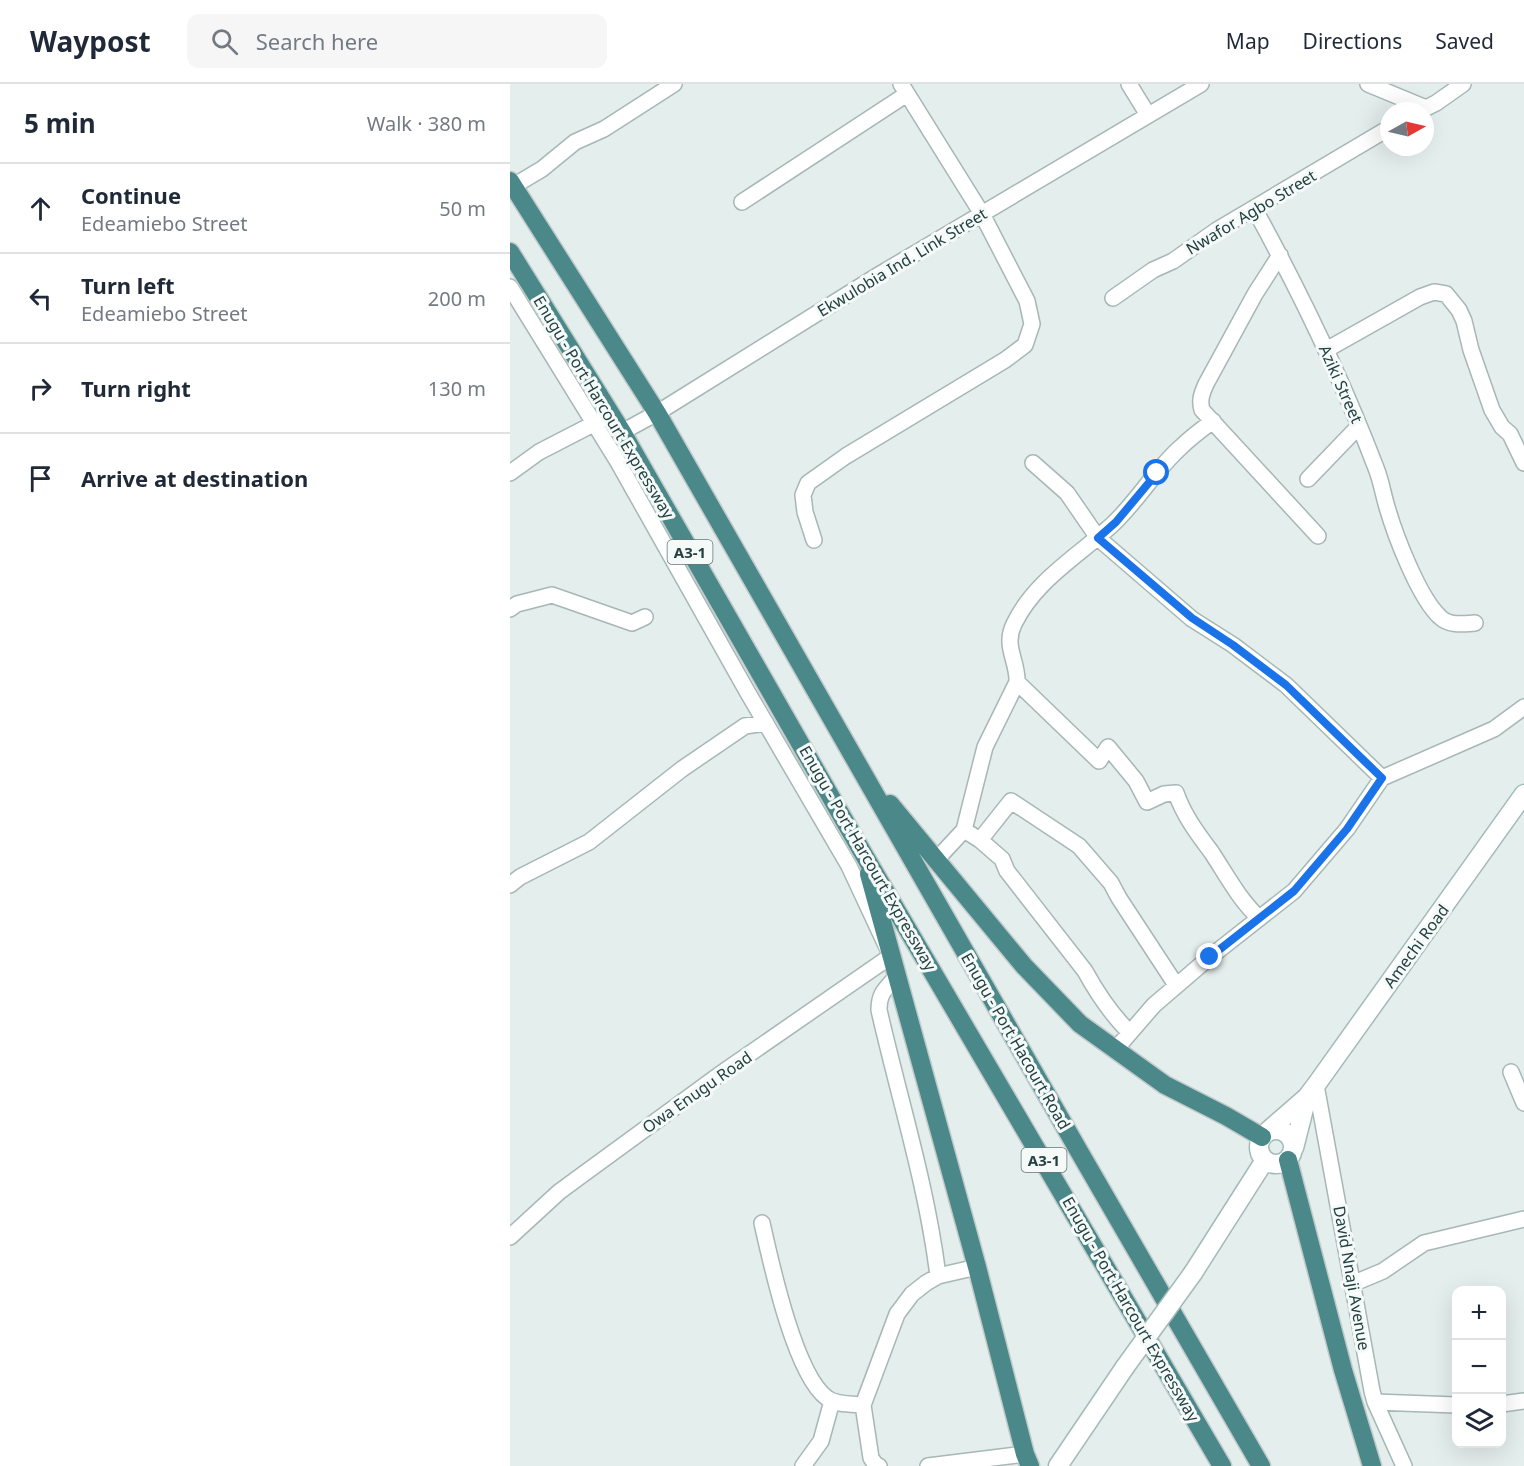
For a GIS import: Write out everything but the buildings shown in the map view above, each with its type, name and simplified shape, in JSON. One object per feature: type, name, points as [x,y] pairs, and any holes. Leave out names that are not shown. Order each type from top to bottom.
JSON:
[{"type":"highway","name":"A3-1","points":[[511,185],[657,413],[861,770]]},
{"type":"highway","name":"Enugu - Port Harcourt Expressway","points":[[510,252],[622,432],[864,855],[1222,1466]]},
{"type":"highway","points":[[861,770],[1024,966],[1080,1023],[1165,1085],[1265,1134]]},
{"type":"highway","name":"Enugu - Port Hacourt Road","points":[[861,770],[1262,1466]]},
{"type":"highway","points":[[864,855],[1028,1460]]},
{"type":"highway","points":[[1291,1154],[1343,1370],[1372,1466]]},
{"type":"main road","name":"Amechi Road","points":[[1311,1091],[1524,794]]},
{"type":"main road","points":[[1311,1091],[1291,1154],[1277,1165],[1265,1160],[1259,1149],[1265,1134],[1311,1091]]},
{"type":"main road","points":[[1265,1134],[1276,1129],[1284,1131],[1290,1136],[1291,1154]]},
{"type":"main road","points":[[1058,1466],[1192,1273],[1265,1160]]},
{"type":"street","points":[[511,185],[542,169],[569,146],[604,129],[674,84]]},
{"type":"street","points":[[1130,84],[1148,115]]},
{"type":"street","name":"Ekwulobia Ind. Link Street","points":[[622,432],[657,413],[982,213],[1201,84]]},
{"type":"street","points":[[1368,84],[1406,102]]},
{"type":"street","points":[[1434,103],[1463,84]]},
{"type":"street","points":[[742,202],[859,127],[904,89],[982,213],[1027,300],[1032,324],[1025,345],[1005,360],[846,456],[808,483],[803,495],[805,512],[814,540]]},
{"type":"street","name":"Nwafor Agbo Street","points":[[1113,297],[1154,270],[1173,261],[1218,230],[1380,133]]},
{"type":"street","name":"Aziki Street","points":[[1254,208],[1280,255],[1326,350],[1359,426],[1377,470],[1394,530],[1401,542],[1409,568],[1424,596],[1441,619],[1456,624],[1475,623]]},
{"type":"street","points":[[1280,255],[1255,294],[1200,398],[1202,410],[1318,536]]},
{"type":"street","points":[[510,287],[618,462],[849,866],[891,956]]},
{"type":"street","points":[[1326,350],[1420,297],[1434,292],[1446,294],[1460,310],[1492,410],[1502,428],[1510,434],[1524,464]]},
{"type":"street","points":[[510,473],[539,452],[611,415]]},
{"type":"street","points":[[937,859],[964,830],[985,747],[1017,682],[1010,651],[1013,624],[1036,590],[1116,522],[1180,447],[1213,421]]},
{"type":"street","points":[[1308,479],[1359,426]]},
{"type":"street","points":[[1033,463],[1067,493],[1098,538],[1192,618],[1233,645],[1286,685],[1382,778]]},
{"type":"street","points":[[510,609],[517,604],[552,595],[632,623],[645,617]]},
{"type":"street","points":[[1017,682],[1099,761],[1108,747],[1136,782],[1147,802],[1164,794],[1176,793],[1182,810],[1227,878],[1244,903],[1259,918]]},
{"type":"street","points":[[1115,1050],[1154,1005],[1294,891],[1309,876],[1347,829],[1382,778],[1494,729],[1524,708]]},
{"type":"street","points":[[510,885],[589,842],[682,769],[745,726],[766,723]]},
{"type":"street","points":[[980,840],[1011,801],[1079,846],[1111,883],[1176,986]]},
{"type":"street","points":[[964,830],[1002,859],[1007,871],[1130,1033]]},
{"type":"street","name":"Owa Enugu Road","points":[[510,1238],[559,1192],[719,1075],[891,956]]},
{"type":"street","points":[[897,976],[882,992],[879,998],[879,1010],[930,1223],[938,1276]]},
{"type":"street","points":[[1510,1072],[1524,1103]]},
{"type":"street","name":"David Nnaji Avenue","points":[[1311,1091],[1375,1402],[1404,1466]]},
{"type":"street","points":[[1352,1284],[1383,1270],[1424,1243],[1524,1220]]},
{"type":"street","points":[[762,1223],[777,1288],[803,1360],[818,1389],[832,1401],[863,1405]]},
{"type":"street","points":[[879,1466],[871,1458],[863,1405],[897,1314],[912,1294],[938,1276],[977,1267]]},
{"type":"street","points":[[803,1466],[822,1441],[832,1401]]},
{"type":"street","points":[[1506,1403],[1524,1401]]},
{"type":"street","points":[[1375,1402],[1452,1405]]},
{"type":"street","points":[[928,1466],[1028,1460]]},
{"type":"route","points":[[1157,473],[1116,522],[1098,538],[1192,618],[1233,645],[1286,685],[1382,778],[1347,829],[1309,876],[1294,891],[1210,957]]}]
